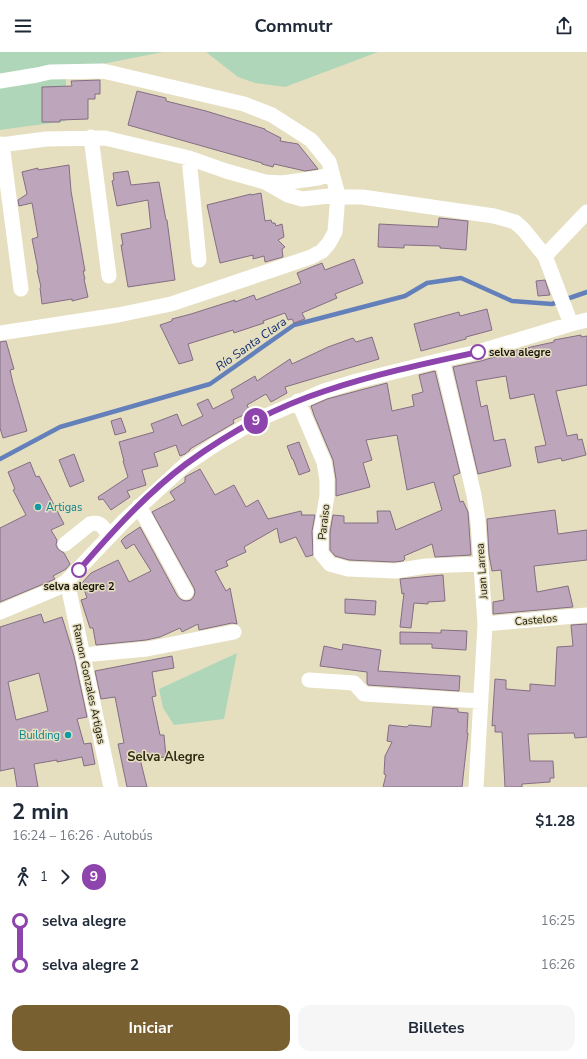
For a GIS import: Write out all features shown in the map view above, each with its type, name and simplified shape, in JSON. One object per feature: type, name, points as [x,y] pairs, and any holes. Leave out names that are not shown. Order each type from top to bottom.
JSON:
[{"type":"street","points":[[0,81],[50,72],[103,71],[244,104],[272,115],[311,140],[329,162],[338,195],[336,232],[322,251],[311,257],[171,304],[118,315],[0,333]]},
{"type":"street","points":[[21,288],[1,144],[46,139],[91,137],[105,138],[189,158],[226,171],[265,182],[282,183],[318,178],[332,174]]},
{"type":"street","points":[[91,137],[109,276]]},
{"type":"street","points":[[189,158],[199,260]]},
{"type":"street","points":[[265,182],[288,195],[302,199],[338,195],[344,197],[362,197],[494,216],[515,222],[523,229],[545,256],[571,324]]},
{"type":"street","points":[[545,256],[587,212]]},
{"type":"street","points":[[0,612],[57,588],[67,581],[139,506],[186,464],[257,420],[324,391],[356,381],[478,352],[587,320]]},
{"type":"street","name":"Juan Larrea","points":[[442,360],[474,496],[478,520],[486,624],[476,787]]},
{"type":"street","name":"Paraiso","points":[[298,402],[324,462],[327,480],[321,531],[321,553],[330,564],[348,569],[395,571],[426,566],[481,564]]},
{"type":"street","points":[[139,506],[186,592]]},
{"type":"street","points":[[66,544],[90,524],[95,522],[103,526],[109,536]]},
{"type":"street","name":"Ramon Gonzales Artigas","points":[[67,581],[111,787]]},
{"type":"street","name":"Castelos","points":[[486,624],[587,615]]},
{"type":"street","points":[[93,654],[148,648],[234,632]]},
{"type":"street","points":[[309,680],[354,683],[364,694],[481,700]]},
{"type":"green space","points":[[0,52],[163,52],[77,69],[66,75],[66,121],[0,130]]},
{"type":"green space","points":[[206,52],[378,52],[285,87],[255,83],[238,77]]},
{"type":"green space","points":[[237,653],[224,719],[174,725],[163,708],[159,689]]},
{"type":"building","points":[[100,80],[100,94],[95,94],[95,99],[88,99],[88,119],[42,122],[42,87],[72,86],[71,81]]},
{"type":"building","points":[[137,91],[166,98],[166,101],[206,111],[265,129],[281,138],[280,141],[298,144],[318,169],[305,171],[274,164],[273,167],[128,125]]},
{"type":"building","points":[[69,165],[71,191],[88,297],[72,301],[72,299],[42,304],[41,287],[32,239],[38,237],[32,203],[19,206],[18,200],[27,194],[22,172],[38,168],[38,170]]},
{"type":"building","points":[[128,171],[131,185],[159,182],[167,220],[175,280],[128,287],[121,245],[123,245],[121,234],[151,228],[148,200],[117,206],[112,181],[114,180],[113,173]]},
{"type":"building","points":[[261,193],[265,221],[271,220],[276,226],[282,224],[284,237],[278,240],[285,247],[282,249],[283,257],[265,262],[264,256],[253,259],[253,255],[220,263],[207,205]]},
{"type":"building","points":[[439,218],[468,221],[466,250],[440,248],[440,246],[404,245],[404,248],[378,247],[379,224],[438,227]]},
{"type":"building","points":[[354,259],[363,283],[335,294],[337,298],[302,313],[305,319],[294,323],[292,319],[288,320],[285,313],[263,321],[264,323],[234,333],[233,330],[188,344],[193,360],[179,364],[160,325],[172,321],[172,319],[235,300],[235,302],[254,295],[256,300],[301,283],[297,273],[322,263],[325,270]]},
{"type":"building","points":[[545,280],[550,295],[538,296],[536,281]]},
{"type":"building","points":[[487,309],[492,330],[466,337],[466,339],[421,351],[414,324],[459,312],[460,316]]},
{"type":"building","points":[[581,335],[581,337],[587,336],[587,385],[556,391],[567,436],[577,434],[578,440],[582,439],[586,455],[562,461],[561,458],[538,463],[535,447],[546,445],[534,394],[510,399],[506,376],[476,381],[481,407],[487,405],[494,441],[505,439],[511,466],[478,474],[453,367],[554,342],[554,340]]},
{"type":"building","points":[[372,337],[379,359],[285,387],[287,393],[271,402],[266,394],[247,405],[250,412],[233,420],[234,423],[190,449],[185,454],[180,456],[176,445],[154,453],[158,466],[142,470],[146,485],[127,491],[130,497],[111,510],[103,499],[99,500],[98,497],[128,477],[119,442],[154,432],[151,424],[177,414],[182,426],[203,416],[197,404],[208,399],[213,409],[234,398],[231,390],[255,376],[257,381],[290,359],[292,364],[328,347],[353,338],[356,342]]},
{"type":"building","points":[[6,341],[14,369],[10,370],[13,383],[27,431],[3,438],[0,428],[0,342]]},
{"type":"building","points":[[435,371],[460,473],[453,476],[460,502],[463,501],[468,512],[471,555],[435,557],[432,544],[404,556],[405,559],[403,561],[349,560],[335,556],[330,550],[330,532],[333,515],[344,516],[344,523],[378,523],[377,511],[390,511],[396,530],[442,510],[434,482],[407,490],[397,435],[366,440],[372,460],[363,463],[370,487],[336,496],[336,479],[333,460],[311,406],[327,399],[387,383],[392,411],[414,406],[412,395],[423,392],[419,375]]},
{"type":"building","points":[[121,418],[126,432],[115,435],[111,421]]},
{"type":"building","points":[[299,442],[310,471],[299,475],[287,446]]},
{"type":"building","points":[[74,454],[84,481],[70,487],[59,460]]},
{"type":"building","points":[[30,462],[36,477],[39,476],[64,524],[51,530],[57,540],[56,545],[58,549],[64,553],[70,564],[66,569],[53,576],[55,579],[0,602],[0,528],[26,515],[13,490],[15,489],[8,472]]},
{"type":"building","points":[[200,469],[215,495],[234,485],[246,507],[258,500],[268,519],[301,511],[301,515],[315,515],[312,531],[313,555],[306,557],[296,537],[280,543],[277,528],[244,547],[246,552],[226,561],[228,566],[215,571],[226,591],[230,588],[237,624],[232,623],[199,630],[198,624],[182,632],[180,628],[160,637],[146,640],[96,645],[93,628],[90,628],[81,600],[87,598],[82,583],[91,573],[118,560],[129,582],[151,571],[134,544],[126,549],[121,541],[140,527],[178,597],[186,601],[191,600],[194,596],[194,588],[152,512],[175,500],[170,492],[185,482],[185,477]]},
{"type":"building","points":[[555,510],[558,534],[587,530],[587,560],[534,566],[537,592],[568,586],[573,607],[493,614],[493,602],[504,600],[501,570],[492,571],[489,555],[487,519]]},
{"type":"building","points":[[443,575],[445,601],[428,602],[428,604],[414,603],[411,628],[400,627],[404,593],[402,594],[400,579]]},
{"type":"building","points":[[345,599],[376,601],[375,615],[345,613]]},
{"type":"building","points":[[41,614],[44,623],[62,617],[74,656],[87,717],[77,719],[84,744],[91,743],[95,764],[84,766],[82,757],[57,762],[57,760],[34,764],[38,787],[17,787],[14,768],[0,771],[0,627]],"holes":[[[39,673],[48,711],[16,720],[8,682]]]},
{"type":"building","points":[[587,624],[587,737],[575,738],[574,733],[528,734],[530,761],[553,761],[554,778],[550,778],[550,782],[522,784],[522,787],[505,787],[502,732],[495,732],[495,725],[492,726],[495,679],[506,680],[506,689],[530,691],[530,684],[555,686],[557,647],[573,646],[571,625]]},
{"type":"building","points":[[441,630],[467,631],[466,650],[432,648],[432,644],[400,644],[400,632],[441,633]]},
{"type":"building","points":[[343,644],[381,650],[378,671],[460,676],[459,691],[368,685],[367,672],[320,666],[324,646],[342,650]]},
{"type":"building","points":[[172,656],[174,668],[152,672],[156,696],[152,697],[160,735],[164,735],[166,757],[140,759],[147,787],[127,787],[118,744],[124,743],[115,697],[101,699],[95,671]]},
{"type":"building","points":[[433,707],[458,709],[458,712],[468,713],[468,733],[462,787],[383,787],[386,775],[384,774],[385,756],[392,742],[387,741],[389,725],[431,727]]},
{"type":"waterway","name":"Río Santa Clara","points":[[0,459],[60,427],[210,384],[294,325],[405,296],[427,283],[461,278],[512,301],[552,304],[587,292]]},
{"type":"bus line","name":"9","points":[[79,570],[109,536],[139,506],[186,464],[257,420],[324,391],[356,381],[478,352]]},
{"type":"place","name":"selva alegre","points":[[478,352]]},
{"type":"place","name":"Artigas","points":[[38,507]]},
{"type":"place","name":"selva alegre 2","points":[[79,570]]},
{"type":"place","name":"Building","points":[[68,735]]},
{"type":"district","name":"Selva Alegre","points":[[166,757]]}]
